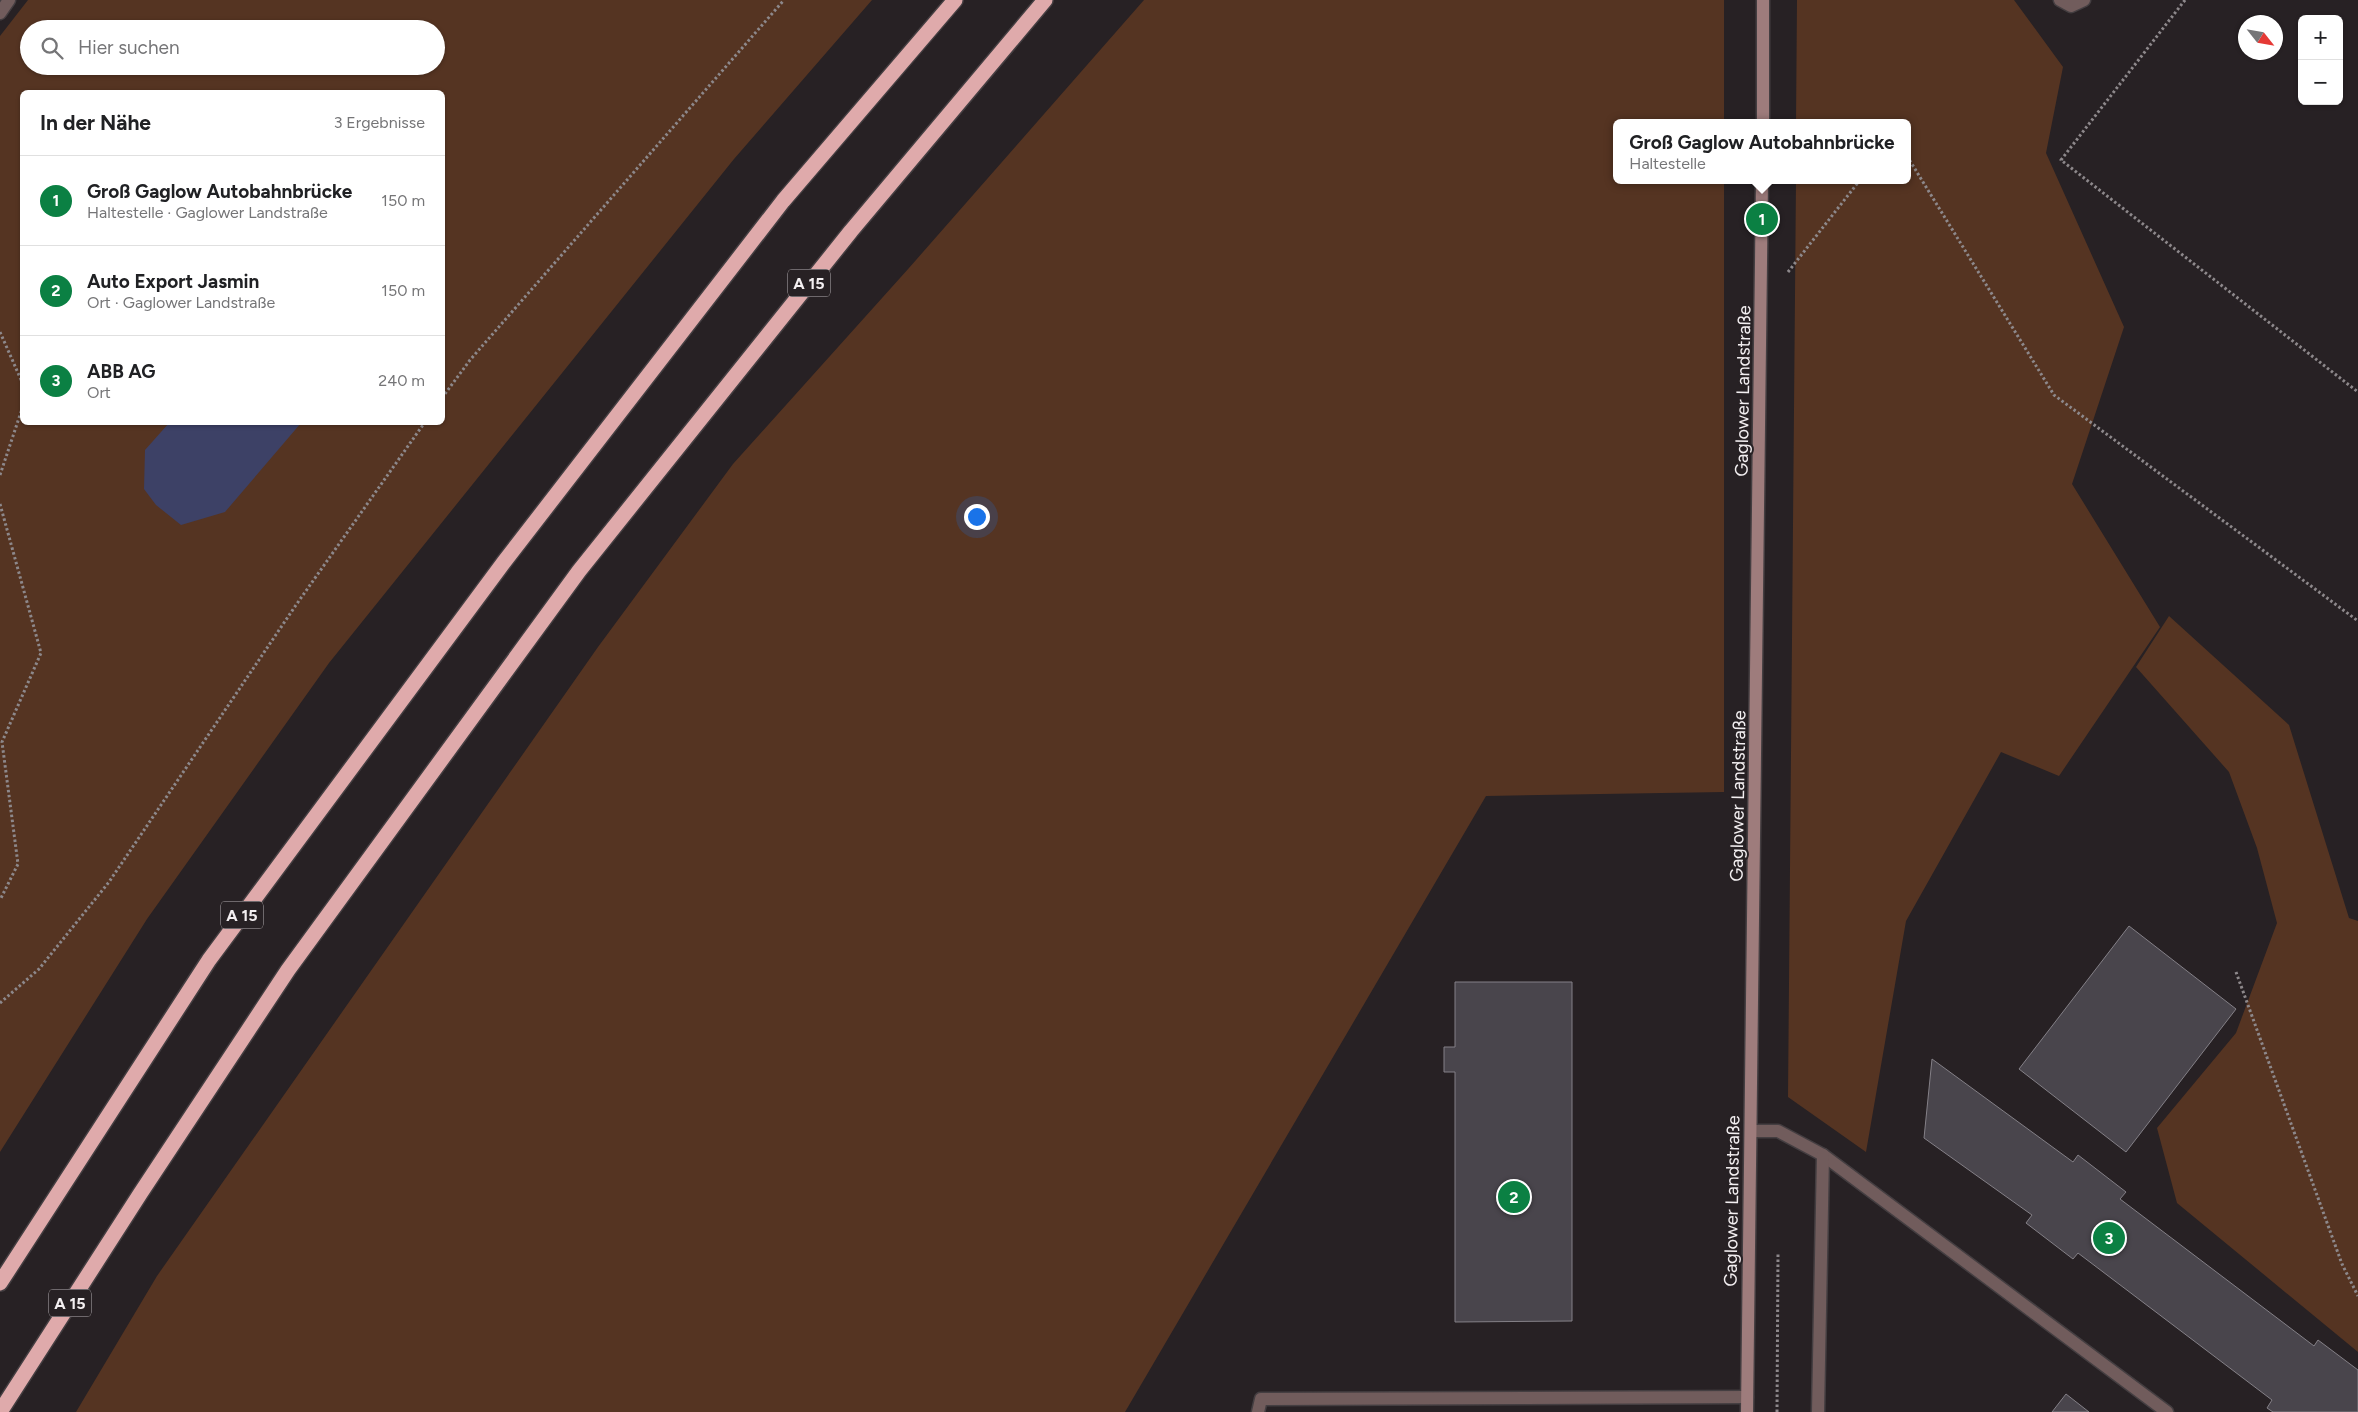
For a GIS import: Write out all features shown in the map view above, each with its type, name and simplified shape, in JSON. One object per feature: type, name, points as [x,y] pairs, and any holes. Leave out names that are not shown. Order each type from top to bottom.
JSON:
[{"type":"highway","name":"A 15","points":[[0,1283],[209,960],[504,562],[783,201],[955,0]]},
{"type":"highway","name":"A 15","points":[[0,1412],[140,1194],[288,970],[574,579],[845,238],[1044,0]]},
{"type":"main road","points":[[1763,0],[1763,119]]},
{"type":"main road","name":"Gaglower Landstraße","points":[[1747,1412],[1762,184]]},
{"type":"street","points":[[0,14],[9,0]]},
{"type":"street","points":[[2060,0],[2071,6],[2084,0]]},
{"type":"street","points":[[1751,1131],[1778,1131],[1823,1155],[2167,1412]]},
{"type":"street","points":[[1818,1412],[1823,1155]]},
{"type":"street","points":[[1258,1412],[1261,1399],[1748,1397]]},
{"type":"path","points":[[445,394],[470,360],[784,0]]},
{"type":"path","points":[[2185,0],[2061,160],[2358,392]]},
{"type":"path","points":[[1911,163],[2054,395],[2358,621]]},
{"type":"path","points":[[1784,278],[1857,184]]},
{"type":"path","points":[[0,332],[20,377]]},
{"type":"path","points":[[0,476],[20,415]]},
{"type":"path","points":[[0,1003],[39,968],[109,882],[296,605],[423,425]]},
{"type":"path","points":[[0,504],[41,653],[2,742],[18,864],[0,900]]},
{"type":"path","points":[[2236,972],[2342,1264],[2358,1296]]},
{"type":"shaded area","points":[[28,0],[872,0],[734,159],[329,663],[147,919],[0,1152],[0,36]]},
{"type":"shaded area","points":[[1144,0],[1724,0],[1724,119],[1613,119],[1613,184],[1724,184],[1724,792],[1486,796],[1125,1412],[76,1412],[157,1276],[598,647],[733,464],[909,268]]},
{"type":"shaded area","points":[[1797,0],[2014,0],[2063,67],[2046,153],[2124,327],[2072,484],[2160,627],[2059,776],[2001,752],[1906,921],[1866,1152],[1788,1097],[1796,184],[1911,184],[1911,119],[1796,119]]},
{"type":"shaded area","points":[[2169,616],[2289,725],[2349,918],[2358,921],[2358,1352],[2177,1203],[2157,1128],[2236,1033],[2277,923],[2257,848],[2229,772],[2136,667]]},
{"type":"water","points":[[167,425],[299,425],[225,512],[181,525],[156,505],[144,489],[145,450]]},
{"type":"building","points":[[2129,926],[2236,1009],[2126,1152],[2019,1069]]},
{"type":"building","points":[[1455,982],[1572,982],[1572,1321],[1455,1322],[1455,1072],[1444,1072],[1444,1047],[1455,1047]]},
{"type":"building","points":[[1932,1059],[2073,1162],[2078,1155],[2126,1192],[2120,1199],[2314,1346],[2318,1340],[2358,1370],[2358,1412],[2273,1412],[2267,1408],[2272,1400],[2078,1253],[2073,1259],[2026,1223],[2032,1215],[1924,1138]]},
{"type":"building","points":[[2066,1394],[2089,1412],[2052,1412]]},
{"type":"place","name":"Groß Gaglow Autobahnbrücke","points":[[1762,219]]},
{"type":"place","name":"Auto Export Jasmin","points":[[1514,1197]]},
{"type":"place","name":"ABB AG","points":[[2109,1238]]}]
